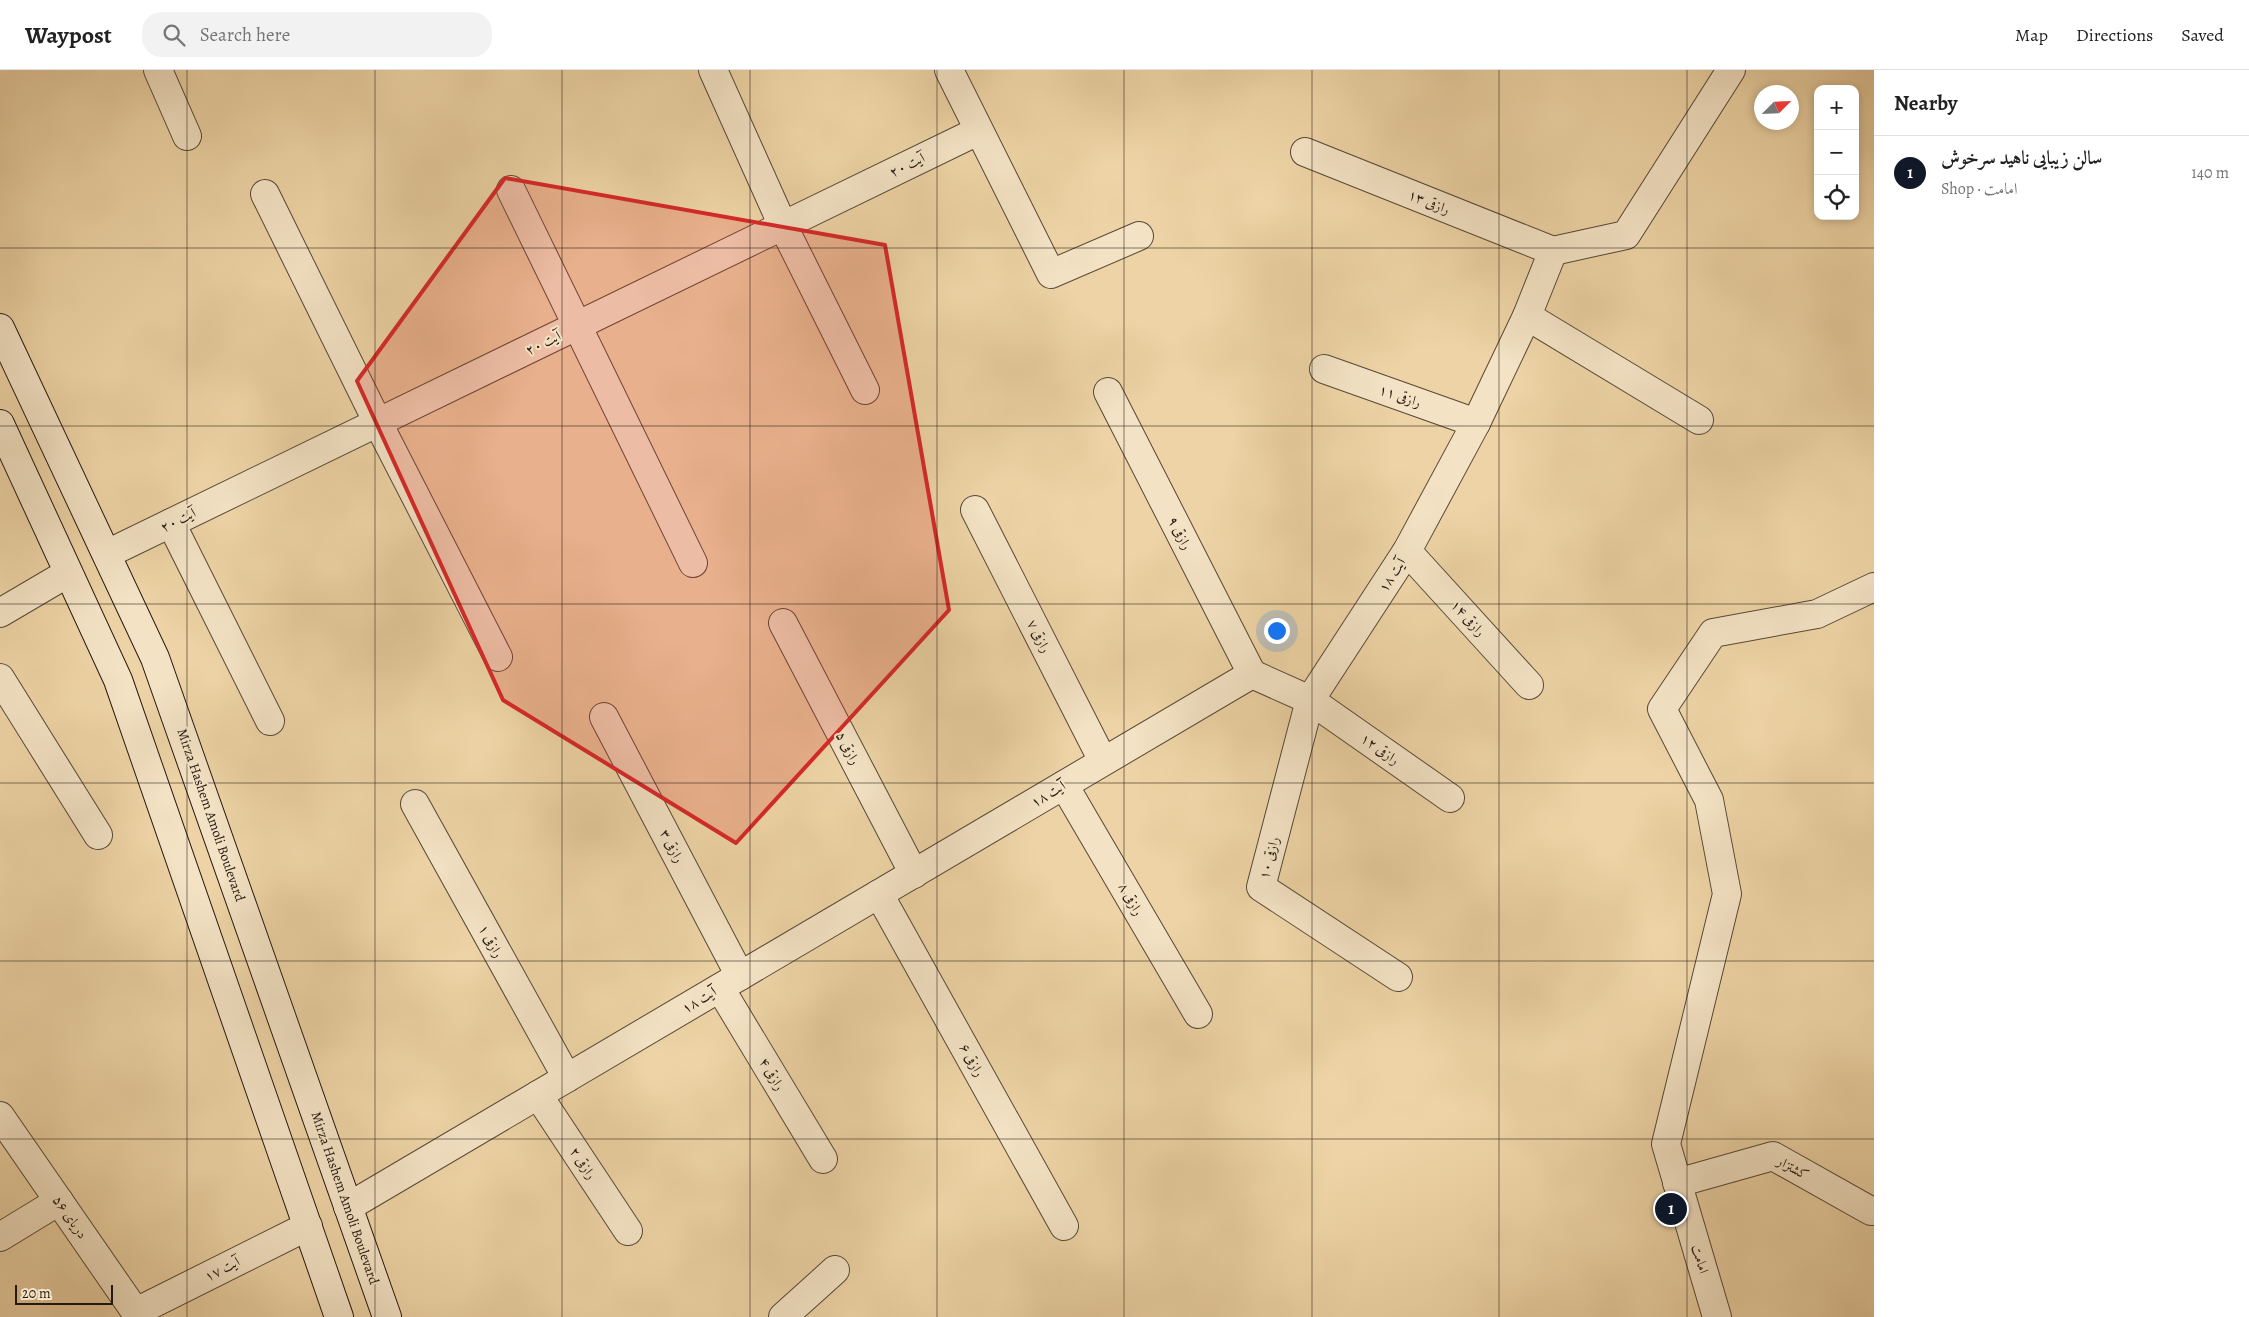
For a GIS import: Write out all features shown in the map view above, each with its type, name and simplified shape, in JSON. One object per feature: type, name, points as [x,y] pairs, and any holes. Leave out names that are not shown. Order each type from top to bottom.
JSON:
[{"type":"street","points":[[158,70],[187,136]]},
{"type":"street","points":[[713,70],[783,226],[865,390]]},
{"type":"street","points":[[948,70],[1051,274],[1138,236]]},
{"type":"street","points":[[1554,251],[1626,235],[1731,70]]},
{"type":"street","name":"آیت ۲۰","points":[[107,554],[978,131]]},
{"type":"street","name":"رازقی ۱۳","points":[[1305,152],[1554,251]]},
{"type":"street","points":[[511,190],[693,563]]},
{"type":"street","points":[[265,194],[378,423],[498,657]]},
{"type":"street","name":"آیت ۱۸","points":[[1310,700],[1407,551],[1476,423],[1527,316],[1554,251]]},
{"type":"street","points":[[1527,316],[1699,420]]},
{"type":"street","name":"Mirza Hashem Amoli Boulevard","points":[[0,328],[155,658],[387,1317]]},
{"type":"street","name":"رازقی ۱۱","points":[[1324,369],[1476,423]]},
{"type":"street","name":"رازقی ۹","points":[[1108,392],[1252,674]]},
{"type":"street","points":[[0,424],[118,680],[339,1317]]},
{"type":"street","name":"رازقی ۷","points":[[976,510],[1103,762]]},
{"type":"street","points":[[171,523],[270,721]]},
{"type":"street","name":"رازقی ۱۴","points":[[1407,551],[1529,685]]},
{"type":"street","points":[[0,613],[68,573]]},
{"type":"street","name":"امامت","points":[[1717,1317],[1666,1144],[1727,894],[1709,800],[1662,709],[1713,633],[1817,614],[1874,587]]},
{"type":"street","name":"رازقی ۵","points":[[783,623],[914,874]]},
{"type":"street","points":[[1252,674],[1310,700]]},
{"type":"street","name":"آیت ۱۸","points":[[348,1207],[1252,674]]},
{"type":"street","points":[[0,678],[98,835]]},
{"type":"street","name":"رازقی ۱۲","points":[[1310,700],[1450,798]]},
{"type":"street","name":"رازقی ۱۰","points":[[1310,700],[1262,887],[1398,977]]},
{"type":"street","name":"رازقی ۳","points":[[604,717],[730,982]]},
{"type":"street","name":"رازقی ۸","points":[[1064,785],[1198,1014]]},
{"type":"street","name":"رازقی ۱","points":[[415,804],[567,1078]]},
{"type":"street","name":"رازقی ۶","points":[[879,894],[1064,1226]]},
{"type":"street","name":"رازقی ۴","points":[[730,982],[823,1160]]},
{"type":"street","name":"رازقی ۲","points":[[538,1095],[628,1231]]},
{"type":"street","name":"دریای ۵۶","points":[[0,1116],[138,1314]]},
{"type":"street","name":"کشتزار","points":[[1678,1183],[1773,1156],[1871,1211],[1874,1210]]},
{"type":"street","points":[[0,1237],[59,1201]]},
{"type":"street","name":"آیت ۱۷","points":[[138,1314],[308,1226]]},
{"type":"street","points":[[783,1317],[835,1270]]},
{"type":"highlighted area","points":[[505,178],[885,245],[949,610],[736,843],[503,700],[357,381]]},
{"type":"place","name":"سالن زیبایی ناهید سرخوش","points":[[1671,1209]]}]
